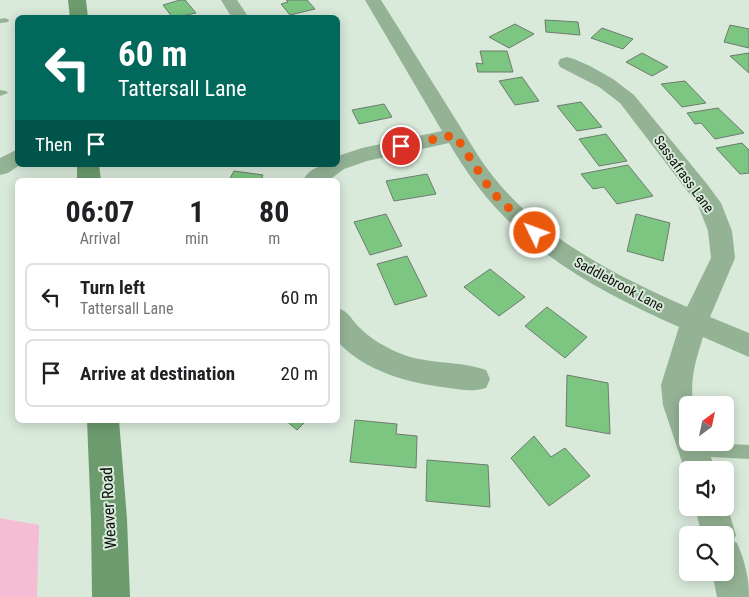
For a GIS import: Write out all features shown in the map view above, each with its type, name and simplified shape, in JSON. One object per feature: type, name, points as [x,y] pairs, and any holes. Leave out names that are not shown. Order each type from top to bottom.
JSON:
[{"type":"main road","points":[[77,0],[78,15]]},
{"type":"main road","name":"Weaver Road","points":[[103,423],[111,597]]},
{"type":"street","points":[[229,0],[239,15]]},
{"type":"street","name":"Saddlebrook Lane","points":[[373,0],[492,192],[535,233],[602,279],[640,298],[749,345]]},
{"type":"street","name":"Sassafrass Lane","points":[[567,63],[614,87],[627,99],[699,189],[712,210],[720,230],[723,258],[694,322],[679,369],[676,386],[679,408]]},
{"type":"street","points":[[340,163],[362,155],[455,135]]},
{"type":"street","points":[[0,168],[15,158]]},
{"type":"street","points":[[317,178],[332,167]]},
{"type":"street","points":[[340,325],[354,340],[378,358],[406,369],[476,379]]},
{"type":"street","points":[[731,581],[735,597]]},
{"type":"lane","points":[[730,451],[749,452]]},
{"type":"shaded area","points":[[0,518],[39,525],[37,597],[0,597]]},
{"type":"building","points":[[185,0],[196,13],[171,15],[163,5]]},
{"type":"building","points":[[286,0],[307,0],[315,9],[290,15],[281,4],[288,2]]},
{"type":"building","points":[[545,20],[578,22],[580,35],[546,32]]},
{"type":"building","points":[[515,24],[534,34],[509,48],[489,37]]},
{"type":"building","points":[[730,25],[749,29],[749,48],[724,42]]},
{"type":"building","points":[[602,28],[633,39],[623,49],[591,38]]},
{"type":"building","points":[[480,51],[507,51],[513,72],[478,72],[476,63],[483,64]]},
{"type":"building","points":[[642,53],[668,67],[652,76],[626,62]]},
{"type":"building","points":[[749,53],[749,73],[730,56]]},
{"type":"building","points":[[522,77],[539,101],[515,105],[499,81]]},
{"type":"building","points":[[685,81],[706,103],[682,107],[661,84]]},
{"type":"building","points":[[581,102],[602,127],[577,131],[557,106]]},
{"type":"building","points":[[384,104],[392,117],[359,124],[352,110]]},
{"type":"building","points":[[718,108],[744,133],[715,139],[701,123],[695,124],[687,113]]},
{"type":"building","points":[[606,134],[627,161],[599,166],[579,139]]},
{"type":"building","points":[[742,143],[749,150],[749,173],[740,174],[716,148]]},
{"type":"building","points":[[628,165],[653,196],[617,204],[604,187],[593,189],[581,174]]},
{"type":"building","points":[[234,171],[263,175],[262,178],[230,178]]},
{"type":"building","points":[[427,174],[436,194],[394,201],[386,181]]},
{"type":"building","points":[[386,214],[402,246],[370,255],[354,222]]},
{"type":"building","points":[[636,214],[670,223],[663,261],[627,251]]},
{"type":"building","points":[[407,256],[427,296],[395,305],[377,264]]},
{"type":"building","points":[[490,269],[525,297],[499,316],[464,287]]},
{"type":"building","points":[[547,307],[587,337],[565,358],[525,326]]},
{"type":"building","points":[[567,375],[608,383],[610,434],[566,426]]},
{"type":"building","points":[[355,420],[397,424],[396,434],[417,436],[416,468],[350,462]]},
{"type":"building","points":[[289,423],[304,423],[297,430]]},
{"type":"building","points":[[534,436],[551,457],[565,448],[590,476],[549,506],[511,458]]},
{"type":"building","points":[[427,460],[488,465],[490,507],[426,501]]},
{"type":"route","points":[[401,146],[455,135],[492,192],[535,233]]}]
